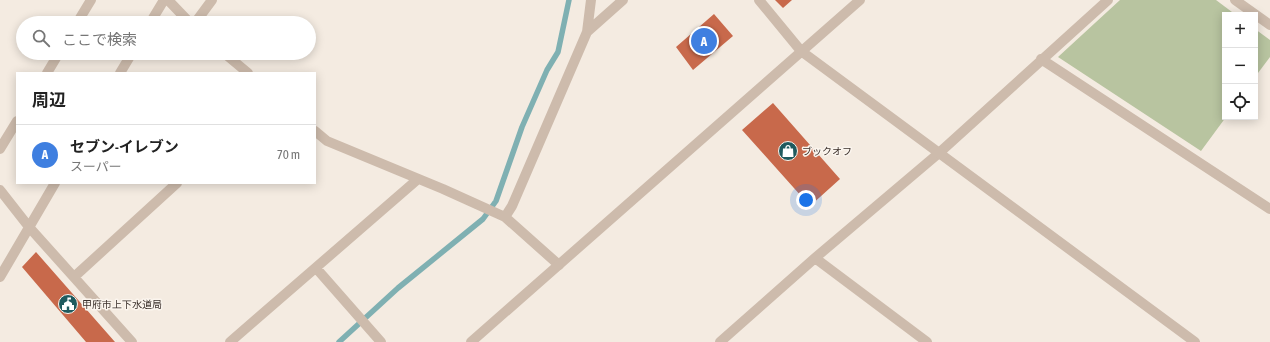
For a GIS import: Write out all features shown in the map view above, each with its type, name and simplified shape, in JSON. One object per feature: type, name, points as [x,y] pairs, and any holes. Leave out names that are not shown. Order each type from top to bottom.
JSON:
[{"type":"street","points":[[81,16],[91,0]]},
{"type":"street","points":[[154,16],[164,0]]},
{"type":"street","points":[[168,0],[183,16]]},
{"type":"street","points":[[200,16],[212,0]]},
{"type":"street","points":[[503,216],[512,206],[587,32],[591,0]]},
{"type":"street","points":[[587,32],[623,0]]},
{"type":"street","points":[[759,0],[801,51],[1195,342]]},
{"type":"street","points":[[471,342],[860,0]]},
{"type":"street","points":[[720,342],[815,258],[939,153],[1108,0]]},
{"type":"street","points":[[1235,0],[1270,25]]},
{"type":"street","points":[[1042,59],[1270,209]]},
{"type":"street","points":[[48,72],[55,60]]},
{"type":"street","points":[[121,72],[128,60]]},
{"type":"street","points":[[232,60],[247,72]]},
{"type":"street","points":[[0,149],[16,123]]},
{"type":"street","points":[[316,132],[327,141],[503,216],[559,265]]},
{"type":"street","points":[[230,342],[418,179]]},
{"type":"street","points":[[0,277],[54,184]]},
{"type":"street","points":[[74,277],[176,184]]},
{"type":"street","points":[[0,190],[30,227],[132,342]]},
{"type":"street","points":[[815,258],[927,342]]},
{"type":"street","points":[[316,268],[381,342]]},
{"type":"green space","points":[[1120,0],[1216,0],[1232,12],[1222,12],[1222,120],[1224,120],[1201,151],[1058,57]]},
{"type":"green space","points":[[1258,31],[1270,40],[1270,57],[1258,73]]},
{"type":"building","points":[[775,0],[792,0],[783,8]]},
{"type":"building","points":[[714,14],[733,36],[693,70],[676,47]]},
{"type":"building","points":[[773,103],[840,179],[810,206],[742,130]]},
{"type":"building","name":"甲府市上下水道局","points":[[36,252],[115,342],[86,342],[22,267]]},
{"type":"waterway","points":[[339,342],[398,288],[483,219],[496,201],[522,127],[547,70],[558,52],[569,0]]},
{"type":"place","name":"セブン-イレブン","points":[[704,41]]},
{"type":"place","name":"ブックオフ","points":[[788,151]]},
{"type":"place","name":"甲府市上下水道局","points":[[68,304]]}]
